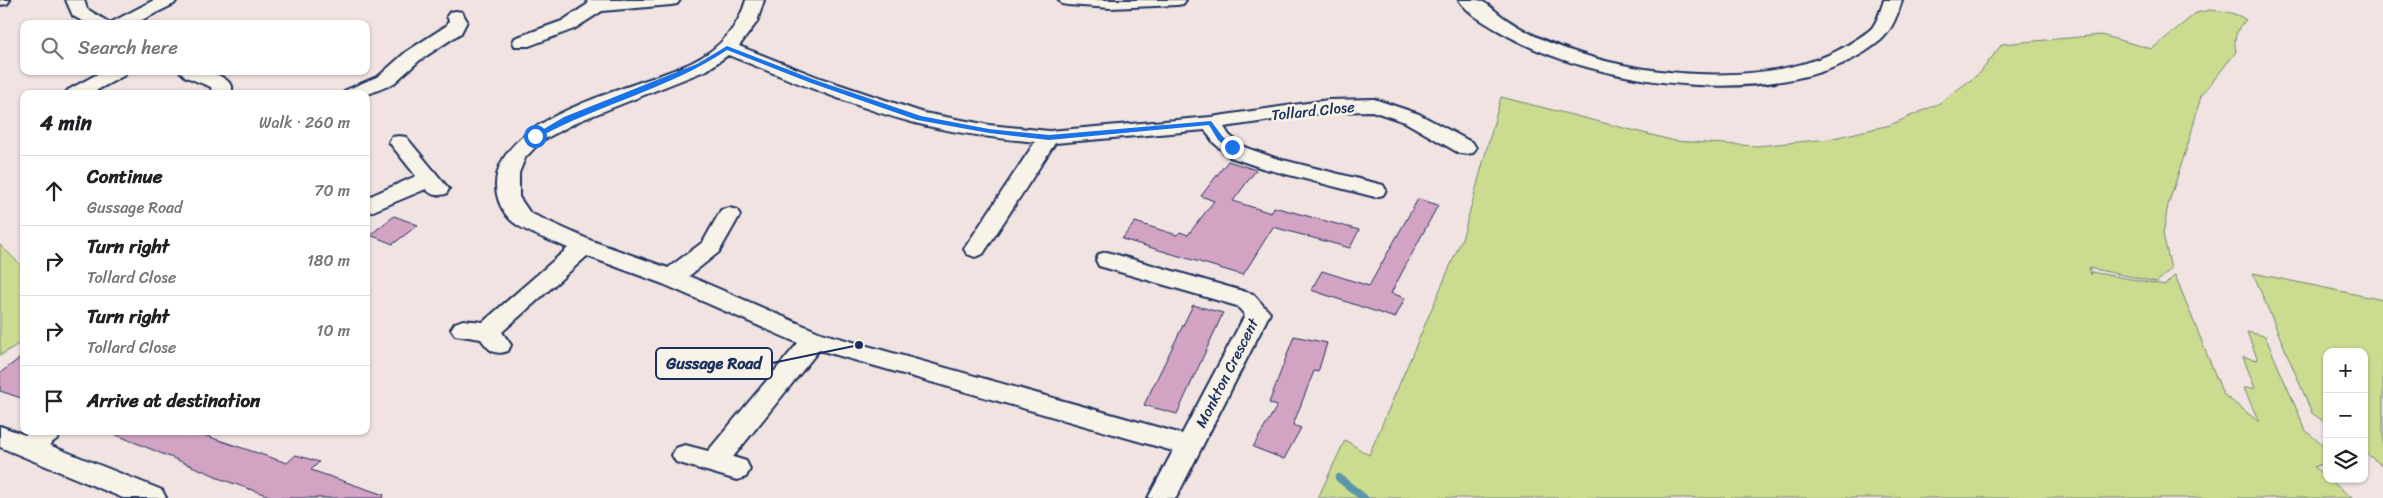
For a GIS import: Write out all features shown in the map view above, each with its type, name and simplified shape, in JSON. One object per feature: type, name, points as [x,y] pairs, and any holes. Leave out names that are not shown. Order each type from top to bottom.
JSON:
[{"type":"street","points":[[74,0],[80,12],[95,20]]},
{"type":"street","points":[[127,20],[168,0]]},
{"type":"street","points":[[522,42],[568,25],[597,3],[671,0]]},
{"type":"street","points":[[755,0],[753,12],[741,34],[727,48],[700,66],[552,126],[535,136],[513,159],[506,181],[507,193],[515,212],[522,218],[584,246],[671,278],[814,340],[1190,446]]},
{"type":"street","points":[[1068,0],[1111,3],[1177,0]]},
{"type":"street","points":[[1468,0],[1508,29],[1537,43],[1609,68],[1650,76],[1733,79],[1773,76],[1802,70],[1828,62],[1854,50],[1875,36],[1889,16],[1893,0]]},
{"type":"street","points":[[362,90],[386,80],[413,56],[447,35],[456,26],[458,21],[456,16]]},
{"type":"street","name":"Tollard Close","points":[[727,48],[813,82],[920,118],[989,131],[1049,137],[1211,123],[1328,106],[1374,105],[1412,118],[1466,148]]},
{"type":"street","points":[[82,90],[111,75]]},
{"type":"street","points":[[195,75],[223,82]]},
{"type":"street","points":[[1211,123],[1221,139],[1237,152],[1269,163],[1375,190]]},
{"type":"street","points":[[975,249],[1049,137]]},
{"type":"street","points":[[370,206],[434,185],[399,142]]},
{"type":"street","points":[[671,278],[711,247],[729,215]]},
{"type":"street","points":[[463,328],[493,338],[584,246]]},
{"type":"street","name":"Monkton Crescent","points":[[1107,260],[1245,300],[1258,312],[1162,498]]},
{"type":"street","points":[[685,455],[725,466],[814,340]]},
{"type":"street","points":[[27,448],[44,435]]},
{"type":"street","points":[[0,436],[152,498]]},
{"type":"green space","points":[[2210,10],[2224,11],[2246,20],[2236,34],[2236,52],[2201,96],[2189,141],[2168,205],[2163,234],[2171,269],[2157,282],[2089,268],[2091,275],[2091,272],[2165,285],[2175,275],[2223,394],[2259,422],[2244,388],[2255,388],[2243,357],[2258,360],[2247,332],[2265,336],[2306,431],[2323,446],[2323,464],[2314,467],[2323,474],[2323,483],[2334,483],[2352,498],[1318,498],[1345,440],[1369,455],[1463,236],[1501,97],[1675,141],[1757,146],[1829,139],[1890,125],[1938,104],[1980,73],[2002,44],[2101,35],[2152,49],[2196,13]]},
{"type":"green space","points":[[0,245],[20,264],[20,343],[0,356]]},
{"type":"green space","points":[[2253,273],[2383,300],[2383,466],[2368,455],[2368,348],[2323,348],[2323,421],[2312,413]]},
{"type":"building","points":[[1228,161],[1256,170],[1233,201],[1271,213],[1274,207],[1359,230],[1350,248],[1273,227],[1243,275],[1122,239],[1135,222],[1177,235],[1180,232],[1188,235],[1214,201],[1201,196]]},
{"type":"building","points":[[1418,199],[1438,205],[1391,293],[1405,298],[1395,318],[1311,290],[1322,271],[1369,286]]},
{"type":"building","points":[[394,216],[418,225],[393,244],[370,235]]},
{"type":"building","points":[[1193,305],[1223,313],[1177,414],[1144,405]]},
{"type":"building","points":[[1294,336],[1327,343],[1318,372],[1314,371],[1293,425],[1301,428],[1284,459],[1253,447],[1277,406],[1269,403]]},
{"type":"building","points":[[20,358],[20,398],[0,391],[0,373]]},
{"type":"building","points":[[117,435],[204,435],[287,463],[296,455],[319,462],[311,470],[384,495],[383,498],[275,498]]},
{"type":"waterway","points":[[1339,478],[1364,498]]},
{"type":"place","name":"Gussage Road","points":[[859,345]]},
{"type":"route","points":[[535,136],[567,119],[700,66],[727,48],[755,57],[813,82],[920,118],[989,131],[1049,137],[1211,123],[1221,139],[1232,147]]}]
